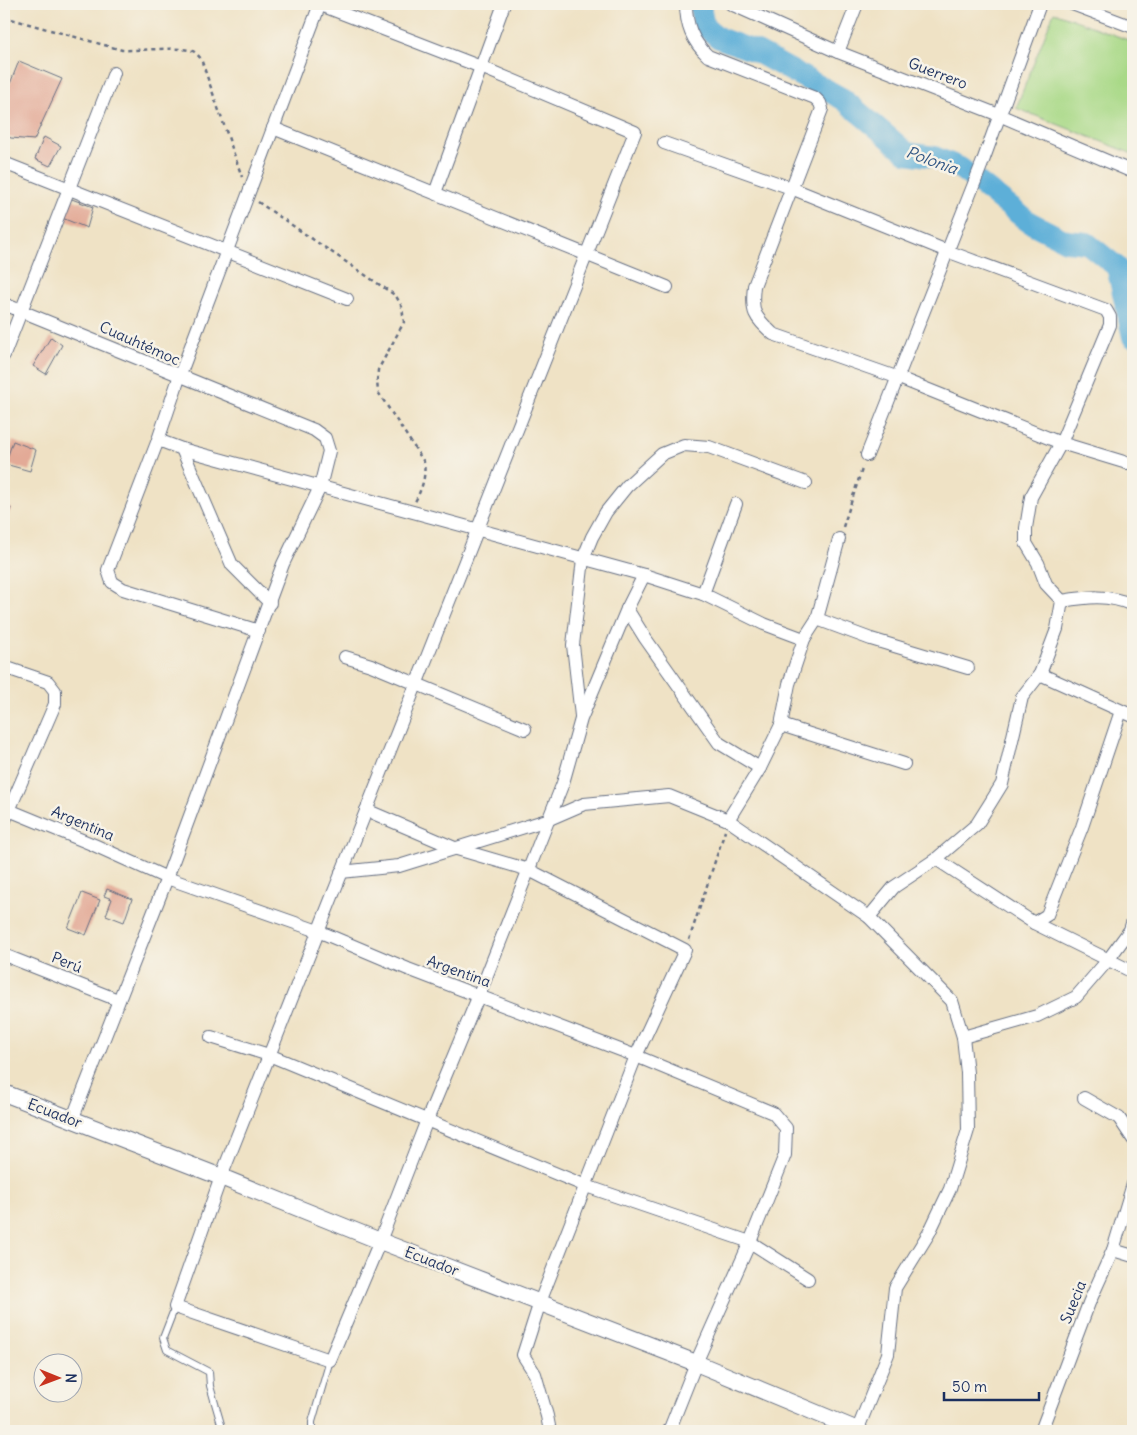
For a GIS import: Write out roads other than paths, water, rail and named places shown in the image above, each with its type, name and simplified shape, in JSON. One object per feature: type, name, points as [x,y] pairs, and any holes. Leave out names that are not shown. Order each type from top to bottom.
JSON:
[{"type":"street","points":[[72,1120],[167,878],[283,564],[320,487],[329,451],[325,438],[314,430],[180,375],[319,4],[481,67],[634,132],[221,1177],[175,1307],[330,1360],[380,1241],[529,870],[563,783],[581,718],[627,609],[644,575]]},
{"type":"street","points":[[435,193],[504,4]]},
{"type":"street","points":[[686,4],[687,19],[692,36],[698,47],[708,56],[815,98],[820,103],[822,109],[754,286],[752,304],[758,320],[773,334],[899,378],[1060,443],[1127,463]]},
{"type":"street","name":"Guerrero","points":[[731,4],[838,52],[998,114],[1133,172]]},
{"type":"street","points":[[838,52],[857,4]]},
{"type":"street","points":[[867,455],[899,378],[983,161],[998,114],[1040,4]]},
{"type":"street","points":[[1072,4],[1133,27]]},
{"type":"street","points":[[4,355],[114,73]]},
{"type":"street","points":[[273,128],[667,287]]},
{"type":"street","points":[[664,143],[791,188],[947,251],[1106,310],[1110,316],[1110,325],[1060,443],[1031,497],[1026,528],[1026,543],[1038,563],[1046,584],[1062,601]]},
{"type":"street","points":[[4,163],[347,298]]},
{"type":"street","name":"Cuauhtémoc","points":[[4,304],[180,375],[158,440],[108,570],[112,582],[123,589],[259,631]]},
{"type":"street","points":[[158,440],[182,449],[644,575],[703,594],[764,624],[804,639]]},
{"type":"street","points":[[581,718],[573,645],[583,559],[592,537],[606,512],[627,486],[662,454],[684,446],[709,447],[806,483]]},
{"type":"street","points":[[182,449],[232,565],[270,602]]},
{"type":"street","points":[[703,594],[736,504]]},
{"type":"street","points":[[728,820],[760,768],[780,725],[789,684],[804,639],[817,619],[839,539]]},
{"type":"street","points":[[1062,601],[1092,596],[1133,605]]},
{"type":"street","points":[[869,917],[894,888],[936,859],[977,824],[994,798],[1002,784],[1022,696],[1040,674],[1057,629],[1062,601]]},
{"type":"street","points":[[627,609],[645,638],[719,743],[760,768]]},
{"type":"street","points":[[817,619],[872,639],[968,668]]},
{"type":"street","points":[[345,657],[371,665],[525,729]]},
{"type":"street","points":[[4,667],[48,682],[55,691],[56,704],[6,809],[4,822]]},
{"type":"street","points":[[1040,674],[1133,716]]},
{"type":"street","points":[[1034,923],[1047,915],[1082,827],[1121,711]]},
{"type":"street","points":[[780,725],[904,764]]},
{"type":"street","points":[[342,872],[399,866],[548,820],[584,804],[669,796],[728,820],[869,917],[952,1001],[963,1037],[967,1072],[968,1130],[950,1189],[929,1233],[895,1288],[888,1354],[858,1431]]},
{"type":"street","name":"Argentina","points":[[6,809],[167,878],[318,931],[408,969],[636,1056],[773,1113],[786,1128],[784,1155],[750,1242],[696,1363],[669,1431]]},
{"type":"street","points":[[366,810],[457,849],[529,870],[686,950],[636,1056],[540,1302],[523,1355],[535,1374],[548,1416],[550,1431]]},
{"type":"street","points":[[936,859],[1034,923],[1133,972]]},
{"type":"street","points":[[963,1037],[1037,1016],[1076,996],[1108,960],[1130,930],[1133,920]]},
{"type":"street","name":"Perú","points":[[4,954],[118,1000]]},
{"type":"street","points":[[212,1036],[269,1055],[586,1186],[750,1242],[808,1279]]},
{"type":"street","name":"Ecuador","points":[[4,1093],[696,1363],[858,1431]]},
{"type":"street","points":[[1084,1098],[1119,1118],[1133,1139]]},
{"type":"street","name":"Suecia","points":[[1041,1431],[1089,1303],[1112,1250],[1133,1184]]},
{"type":"street","points":[[1112,1250],[1133,1256]]},
{"type":"lane","points":[[175,1307],[163,1338],[167,1350],[209,1372],[210,1386],[223,1431]]},
{"type":"lane","points":[[312,1431],[312,1422],[330,1360]]},
{"type":"waterway","name":"Polonia","points":[[701,4],[704,26],[719,38],[757,52],[843,99],[907,153],[934,157],[960,168],[1029,222],[1066,241],[1087,243],[1117,267],[1133,337]]}]
